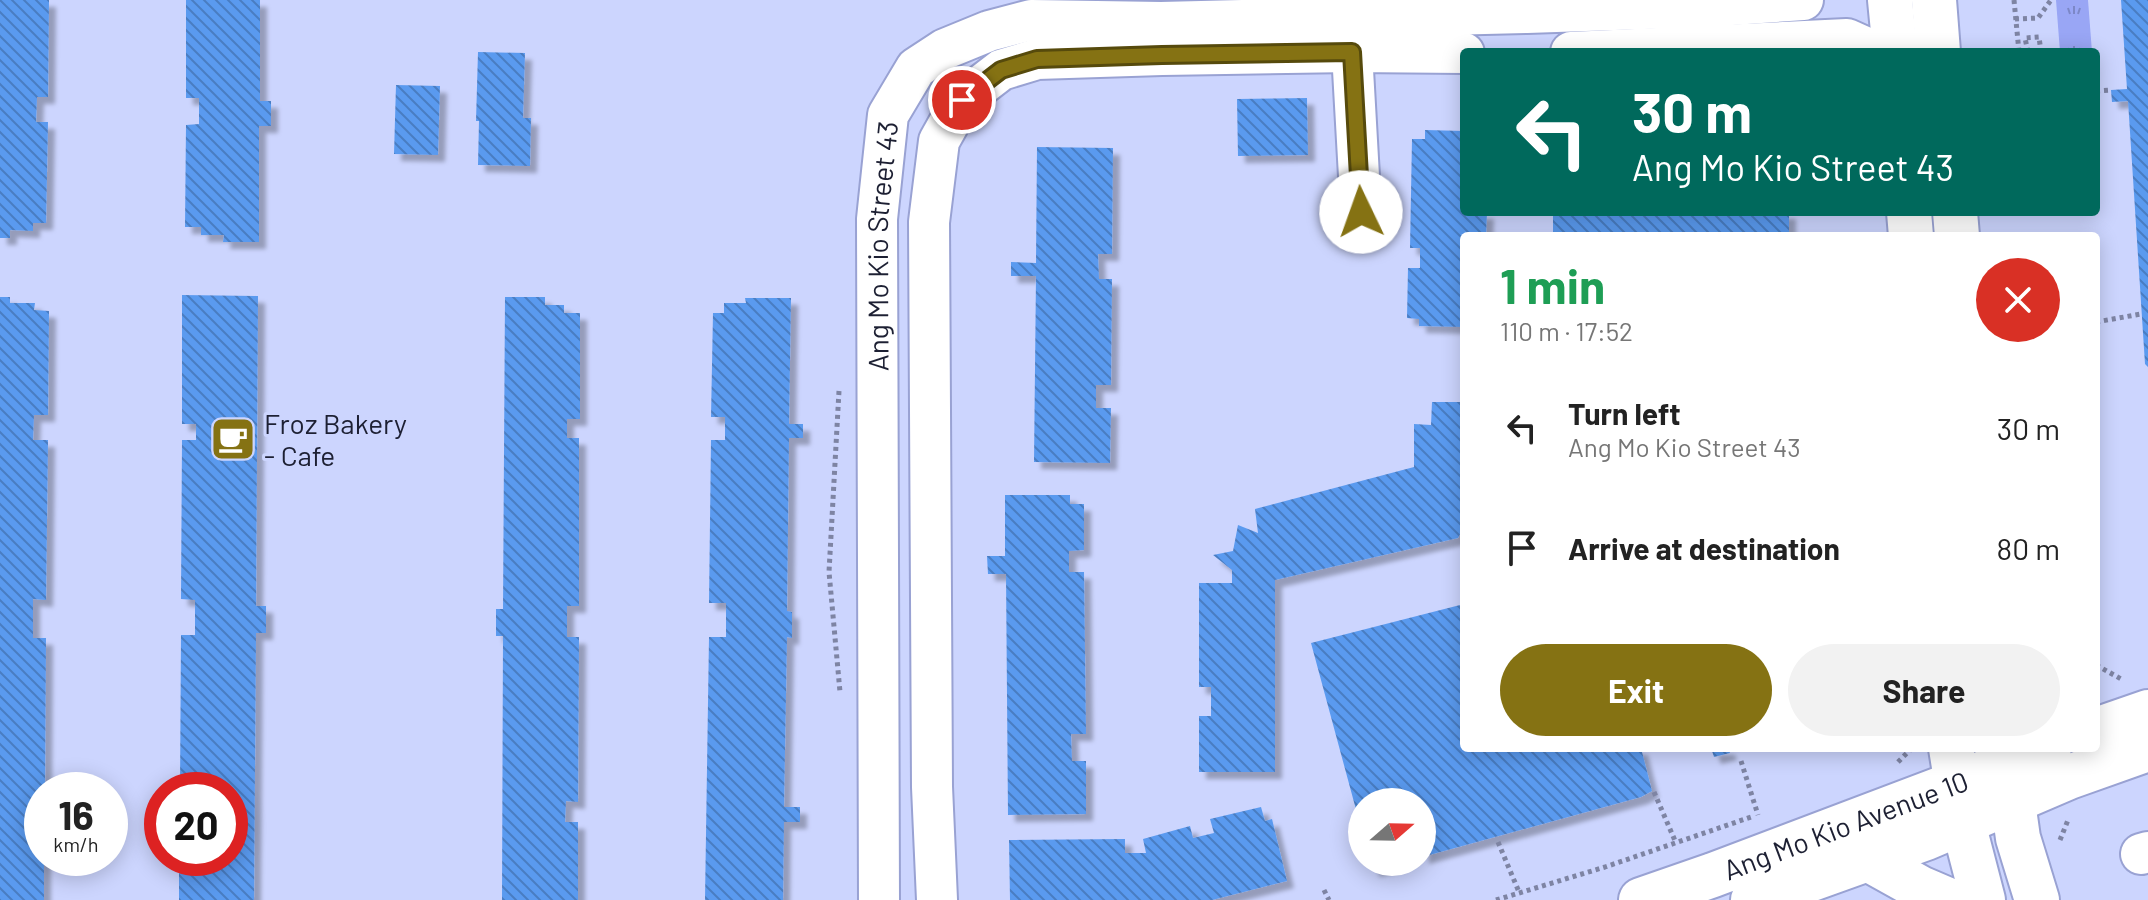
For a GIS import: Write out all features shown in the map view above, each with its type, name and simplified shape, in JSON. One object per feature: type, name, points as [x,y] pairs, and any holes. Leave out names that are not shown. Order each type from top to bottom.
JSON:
[{"type":"main road","points":[[1890,0],[1895,48]]},
{"type":"main road","points":[[1934,0],[1938,48]]},
{"type":"main road","name":"Ang Mo Kio Avenue 10","points":[[2009,771],[2069,777],[2148,749]]},
{"type":"main road","name":"Ang Mo Kio Avenue 10","points":[[1641,900],[1956,785],[2009,771],[2042,752]]},
{"type":"main road","points":[[2009,771],[2018,838],[2037,900]]},
{"type":"main road","points":[[1956,785],[1983,900]]},
{"type":"main road","name":"Ang Mo Kio Avenue 10","points":[[1753,900],[1868,859],[1956,785]]},
{"type":"main road","points":[[1868,859],[1948,900]]},
{"type":"street","name":"Ang Mo Kio Street 43","points":[[937,900],[932,787],[929,222],[939,141],[962,100],[1001,70],[1037,59],[1161,38],[1352,34],[1803,0]]},
{"type":"street","name":"Ang Mo Kio Street 43","points":[[879,900],[877,219],[888,115],[916,68],[945,49],[989,31],[1031,20],[1161,38]]},
{"type":"street","name":"Ang Mo Kio Street 43","points":[[1352,34],[1460,52]]},
{"type":"street","points":[[1352,34],[1361,212]]},
{"type":"street","points":[[1656,48],[1847,39],[1867,48]]},
{"type":"path","points":[[2014,0],[2019,48]]},
{"type":"path","points":[[2015,19],[2038,18],[2051,0]]},
{"type":"path","points":[[2027,48],[2025,38],[2039,37],[2040,48]]},
{"type":"path","points":[[2100,91],[2111,90]]},
{"type":"path","points":[[2100,321],[2141,314]]},
{"type":"path","points":[[2100,667],[2125,681],[2117,712]]},
{"type":"path","points":[[1886,767],[1901,761],[1909,752]]},
{"type":"path","points":[[1741,761],[1758,815]]},
{"type":"path","points":[[1654,792],[1676,843]]},
{"type":"path","points":[[1496,900],[1771,810]]},
{"type":"path","points":[[2060,846],[2065,822],[2076,812]]},
{"type":"path","points":[[1498,842],[1519,892]]},
{"type":"path","points":[[1324,890],[1329,900]]},
{"type":"green space","points":[[2056,0],[2088,0],[2092,48],[2060,48]]},
{"type":"building","points":[[0,0],[49,0],[48,97],[37,97],[36,122],[48,122],[46,223],[33,223],[33,231],[10,230],[10,238],[0,238]]},
{"type":"building","points":[[186,0],[260,0],[260,101],[271,101],[271,126],[259,126],[259,242],[223,242],[224,235],[201,235],[201,227],[185,227],[186,125],[199,124],[199,98],[186,98]]},
{"type":"building","points":[[2121,0],[2148,0],[2148,367],[2145,364],[2128,101],[2112,102],[2111,90],[2127,89]]},
{"type":"building","points":[[478,52],[525,53],[523,118],[531,118],[530,166],[478,165]]},
{"type":"building","points":[[396,85],[440,86],[438,155],[394,154]]},
{"type":"building","points":[[1307,98],[1308,155],[1238,156],[1237,99]]},
{"type":"building","points":[[1425,130],[1460,131],[1460,216],[1487,216],[1486,232],[1460,232],[1460,327],[1419,326],[1419,319],[1407,318],[1408,268],[1420,268],[1420,248],[1410,248],[1412,139],[1425,139]]},
{"type":"building","points":[[1037,147],[1113,148],[1112,254],[1098,254],[1099,279],[1112,279],[1111,385],[1096,385],[1096,408],[1111,408],[1110,463],[1034,462],[1036,276],[1011,276],[1011,262],[1036,263]]},
{"type":"building","points":[[1553,216],[1789,216],[1789,232],[1553,232]]},
{"type":"building","points":[[182,295],[258,296],[256,606],[266,606],[266,633],[256,633],[254,900],[179,900],[179,876],[248,876],[248,772],[180,772],[181,635],[195,635],[195,600],[181,599],[182,440],[196,440],[196,424],[182,424]]},
{"type":"building","points":[[0,297],[10,297],[10,303],[35,303],[34,310],[49,311],[48,415],[34,415],[33,440],[48,440],[46,600],[33,599],[33,638],[46,638],[45,772],[24,772],[24,876],[44,876],[44,900],[0,900]]},
{"type":"building","points":[[505,297],[545,297],[545,305],[564,305],[564,313],[580,313],[580,419],[567,419],[567,438],[579,438],[579,606],[567,606],[567,637],[579,637],[578,802],[566,801],[565,822],[578,822],[578,900],[502,900],[503,636],[496,636],[496,609],[503,609]]},
{"type":"building","points":[[745,298],[791,298],[789,424],[803,424],[803,438],[789,438],[787,611],[792,612],[792,638],[787,637],[784,807],[800,807],[800,822],[784,822],[783,900],[705,900],[709,637],[726,637],[726,603],[709,603],[711,440],[725,440],[725,417],[711,417],[713,313],[724,313],[724,303],[746,303]]},
{"type":"building","points":[[1432,402],[1460,402],[1458,538],[1275,580],[1275,772],[1199,772],[1199,716],[1211,716],[1211,687],[1199,687],[1199,583],[1232,583],[1232,570],[1213,555],[1233,551],[1238,525],[1258,533],[1255,509],[1414,467],[1414,424],[1431,425]]},
{"type":"building","points":[[1005,495],[1070,495],[1070,504],[1084,504],[1084,550],[1069,551],[1069,572],[1084,572],[1086,734],[1071,734],[1072,761],[1086,761],[1086,814],[1008,815],[1006,574],[988,574],[987,556],[1005,556]]},
{"type":"building","points":[[1460,605],[1460,752],[1642,752],[1652,791],[1641,797],[1436,853],[1436,788],[1350,788],[1311,643]]},
{"type":"building","points":[[1712,752],[1730,753],[1714,757]]},
{"type":"building","points":[[1261,807],[1265,821],[1272,819],[1287,881],[1212,900],[1010,900],[1009,840],[1125,839],[1125,853],[1146,853],[1143,839],[1190,826],[1193,838],[1214,833],[1210,819]]},
{"type":"place","name":"Froz Bakery - Cafe","points":[[233,439]]},
{"type":"route","points":[[962,100],[1001,70],[1037,59],[1352,52],[1361,212]]}]
